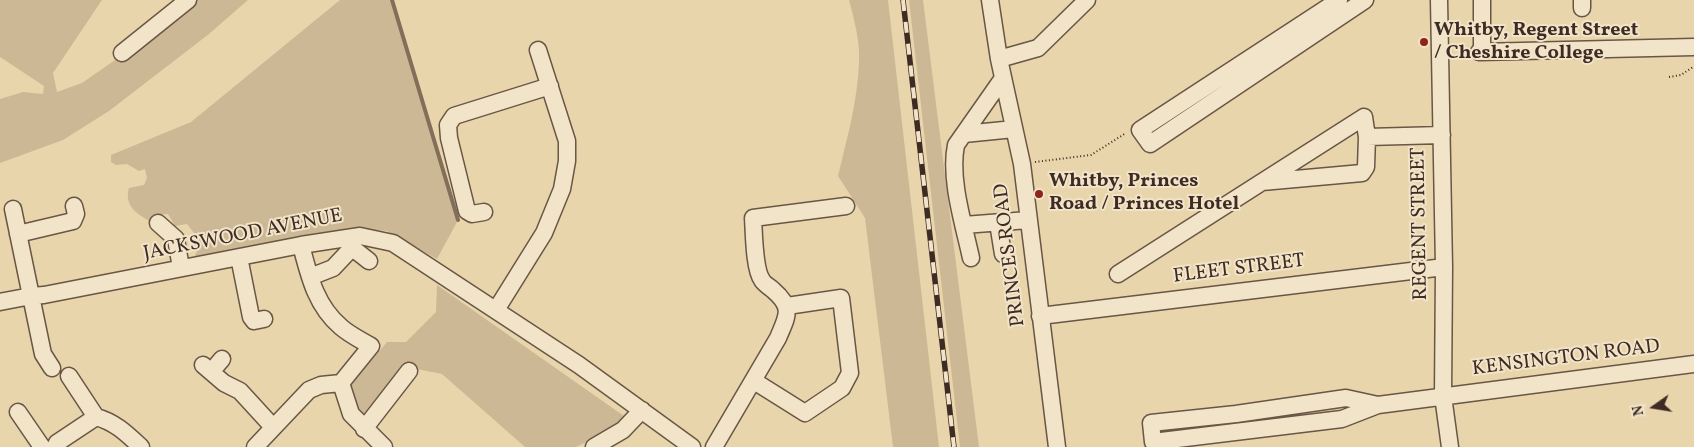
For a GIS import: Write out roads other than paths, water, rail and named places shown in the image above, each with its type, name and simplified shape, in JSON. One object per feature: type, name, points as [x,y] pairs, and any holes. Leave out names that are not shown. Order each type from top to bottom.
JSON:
[{"type":"street","points":[[122,53],[188,0]]},
{"type":"street","name":"PRINCES ROAD","points":[[990,0],[999,59],[1022,164],[1057,447]]},
{"type":"street","points":[[999,59],[1038,48],[1087,0]]},
{"type":"street","points":[[1140,130],[1150,144],[1339,0]]},
{"type":"street","points":[[1246,70],[1366,0]]},
{"type":"street","name":"REGENT STREET","points":[[1438,0],[1444,267],[1443,396],[1450,447]]},
{"type":"street","points":[[1482,0],[1481,52],[1694,46]]},
{"type":"street","points":[[496,310],[544,233],[562,189],[568,161],[567,141],[538,50]]},
{"type":"street","points":[[971,258],[957,190],[954,156],[956,145],[1003,78]]},
{"type":"street","points":[[484,212],[472,214],[468,211],[449,138],[448,125],[454,116],[550,86]]},
{"type":"street","points":[[1118,274],[1262,182],[1364,117],[1367,137],[1366,168],[1362,173],[1262,182]]},
{"type":"street","points":[[964,134],[1014,129]]},
{"type":"street","points":[[1367,137],[1442,135]]},
{"type":"street","points":[[18,234],[73,221],[76,214],[74,206]]},
{"type":"street","points":[[714,447],[778,338],[786,320],[787,306],[784,300],[762,280],[758,268],[753,218],[846,206]]},
{"type":"street","points":[[13,210],[43,354],[52,368]]},
{"type":"street","points":[[964,225],[1028,220]]},
{"type":"street","points":[[158,223],[176,239],[181,268]]},
{"type":"street","points":[[998,223],[1003,254]]},
{"type":"street","name":"JACKSWOOD AVENUE","points":[[0,302],[301,245],[360,236],[393,243],[579,365],[692,447]]},
{"type":"street","points":[[255,447],[310,390],[321,385],[341,383],[371,346],[342,328],[326,312],[315,292],[301,245]]},
{"type":"street","points":[[310,277],[333,268],[349,251],[354,250],[369,261]]},
{"type":"street","points":[[239,257],[251,317],[254,321],[264,319]]},
{"type":"street","name":"FLEET STREET","points":[[1040,316],[1444,267]]},
{"type":"street","points":[[754,380],[805,413],[842,388],[850,373],[841,298],[787,306]]},
{"type":"street","points":[[222,360],[207,368],[224,383],[240,391],[273,427]]},
{"type":"street","name":"KENSINGTON ROAD","points":[[1378,405],[1694,364]]},
{"type":"street","points":[[364,429],[408,371]]},
{"type":"street","points":[[69,376],[96,417],[118,426],[141,447]]},
{"type":"street","points":[[341,383],[351,414],[384,447]]},
{"type":"street","points":[[1346,398],[1378,405],[1342,419],[1153,442],[1151,423],[1236,414],[1346,398]]},
{"type":"street","points":[[594,447],[623,430],[642,410]]},
{"type":"street","points":[[18,412],[42,447]]},
{"type":"street","points":[[1236,414],[1238,432]]},
{"type":"street","points":[[55,447],[57,442],[96,417]]},
{"type":"waterway","points":[[392,0],[458,220]]},
{"type":"railway","points":[[903,0],[954,447]]},
{"type":"place","name":"Whitby, Regent Street / Cheshire College","points":[[1424,42]]},
{"type":"place","name":"Whitby, Princes Road / Princes Hotel","points":[[1039,194]]}]
